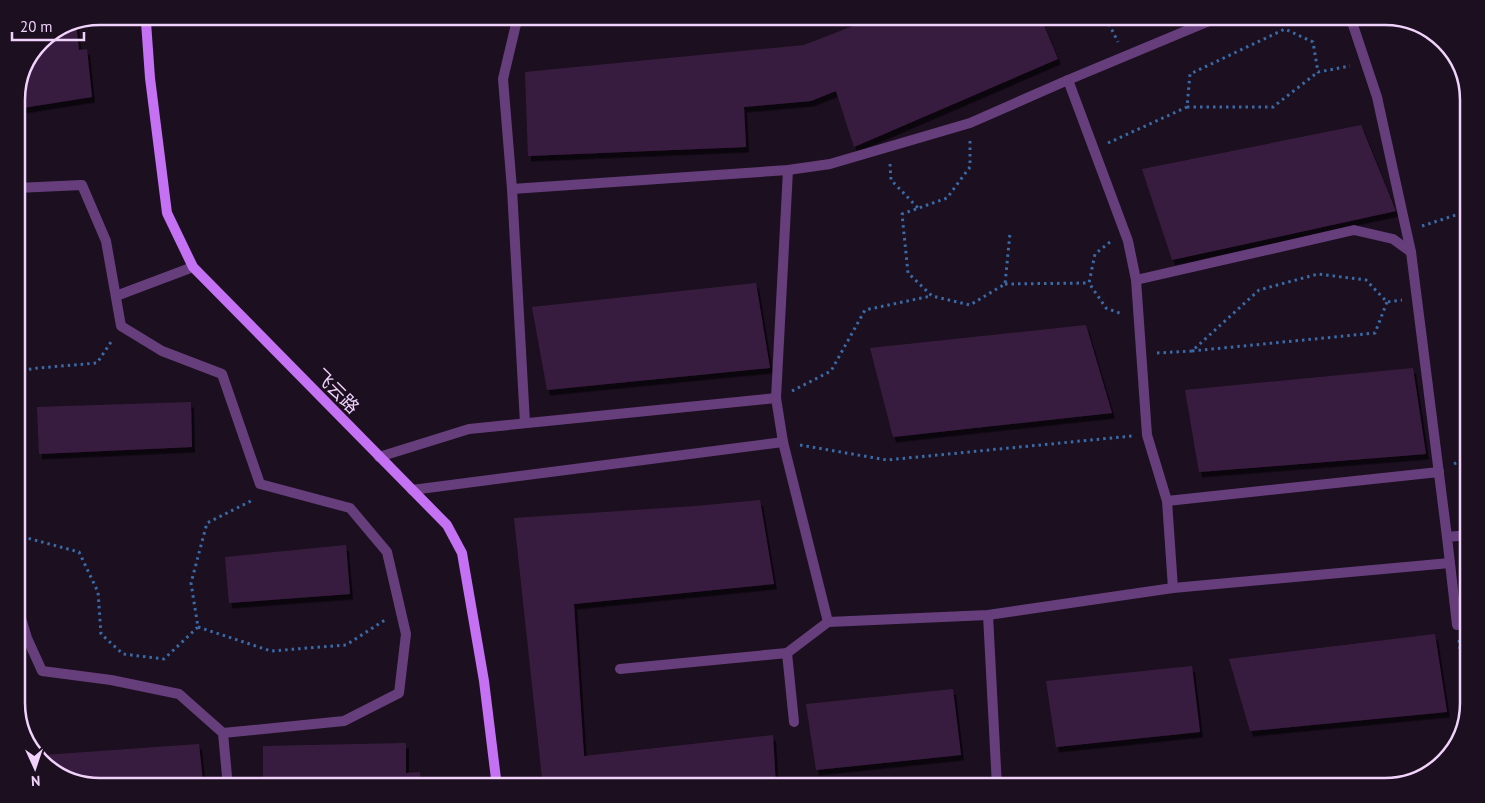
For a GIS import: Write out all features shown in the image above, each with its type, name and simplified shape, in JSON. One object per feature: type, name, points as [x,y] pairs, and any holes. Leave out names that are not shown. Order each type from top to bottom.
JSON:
[{"type":"street","name":"飞云路","points":[[146,25],[150,78],[167,214],[193,267],[447,525],[462,553],[484,681],[496,778]]},
{"type":"street","points":[[515,25],[504,79],[525,423]]},
{"type":"street","points":[[512,189],[788,170],[830,164],[970,123],[1200,25]]},
{"type":"street","points":[[1353,25],[1377,97],[1412,252],[1457,625]]},
{"type":"street","points":[[1068,80],[1124,230],[1136,280],[1147,435],[1167,501],[1173,588]]},
{"type":"street","points":[[788,170],[776,398],[783,442],[828,622]]},
{"type":"street","points":[[25,188],[82,185],[106,241],[121,326],[162,351],[222,374],[260,484],[350,508],[387,552],[406,634],[399,693],[344,721],[223,732]]},
{"type":"street","points":[[1136,280],[1354,230],[1393,240],[1412,252]]},
{"type":"street","points":[[116,296],[193,267]]},
{"type":"street","points":[[379,457],[469,429],[776,398]]},
{"type":"street","points":[[412,490],[783,442]]},
{"type":"street","points":[[1167,501],[1439,472]]},
{"type":"street","points":[[1447,537],[1460,536]]},
{"type":"street","points":[[620,669],[787,654],[828,622],[988,615],[1173,588],[1450,563]]},
{"type":"street","points":[[988,615],[997,778]]},
{"type":"street","points":[[25,631],[42,671],[111,680],[179,694],[223,732],[227,778]]},
{"type":"street","points":[[787,654],[794,722]]},
{"type":"path","points":[[1110,25],[1125,56]]},
{"type":"path","points":[[1187,107],[1190,74],[1285,29],[1313,42],[1318,72]]},
{"type":"path","points":[[1094,149],[1187,107],[1273,107],[1318,72],[1365,63]]},
{"type":"path","points":[[932,296],[908,273],[902,214],[947,198],[970,167],[970,123]]},
{"type":"path","points":[[888,146],[891,180],[918,208]]},
{"type":"path","points":[[1407,231],[1460,215]]},
{"type":"path","points":[[1124,230],[1095,254],[1089,283],[1106,308],[1139,320]]},
{"type":"path","points":[[1005,284],[1010,233]]},
{"type":"path","points":[[1192,351],[1259,290],[1318,274],[1366,280],[1387,302]]},
{"type":"path","points":[[776,398],[831,371],[864,310],[932,296],[970,305],[1005,284],[1089,283]]},
{"type":"path","points":[[1387,302],[1417,297]]},
{"type":"path","points":[[1142,354],[1375,334],[1387,302]]},
{"type":"path","points":[[25,370],[97,363],[121,326]]},
{"type":"path","points":[[783,442],[887,460],[1147,435]]},
{"type":"path","points":[[198,627],[191,583],[207,523],[276,488]]},
{"type":"path","points":[[25,537],[79,552],[98,592],[101,634],[123,654],[164,659],[198,627]]},
{"type":"path","points":[[198,627],[271,651],[346,645],[400,611]]},
{"type":"path","points":[[1457,625],[1460,651]]},
{"type":"building","points":[[856,25],[1044,25],[1058,59],[854,147],[836,91],[811,101],[744,107],[746,147],[528,156],[525,72],[804,45]]},
{"type":"building","points":[[77,29],[79,50],[87,49],[92,97],[25,108],[26,86],[38,58],[58,38]]},
{"type":"building","points":[[1361,125],[1396,211],[1172,260],[1142,169]]},
{"type":"building","points":[[756,283],[770,368],[547,390],[532,307]]},
{"type":"building","points":[[1086,325],[1112,413],[893,437],[870,348]]},
{"type":"building","points":[[1413,368],[1426,454],[1199,472],[1185,390]]},
{"type":"building","points":[[191,402],[192,447],[39,454],[37,407]]},
{"type":"building","points":[[760,500],[774,584],[574,604],[584,756],[773,735],[775,778],[542,778],[514,518]]},
{"type":"building","points":[[346,545],[350,594],[229,603],[225,557]]},
{"type":"building","points":[[1435,634],[1447,712],[1250,731],[1229,659]]},
{"type":"building","points":[[1192,666],[1200,732],[1056,747],[1046,681]]},
{"type":"building","points":[[953,689],[961,755],[816,770],[806,704]]},
{"type":"building","points":[[406,743],[406,773],[420,772],[420,778],[259,778],[263,777],[263,746]]},
{"type":"building","points":[[199,744],[203,778],[100,778],[86,777],[60,766],[60,754]]}]
